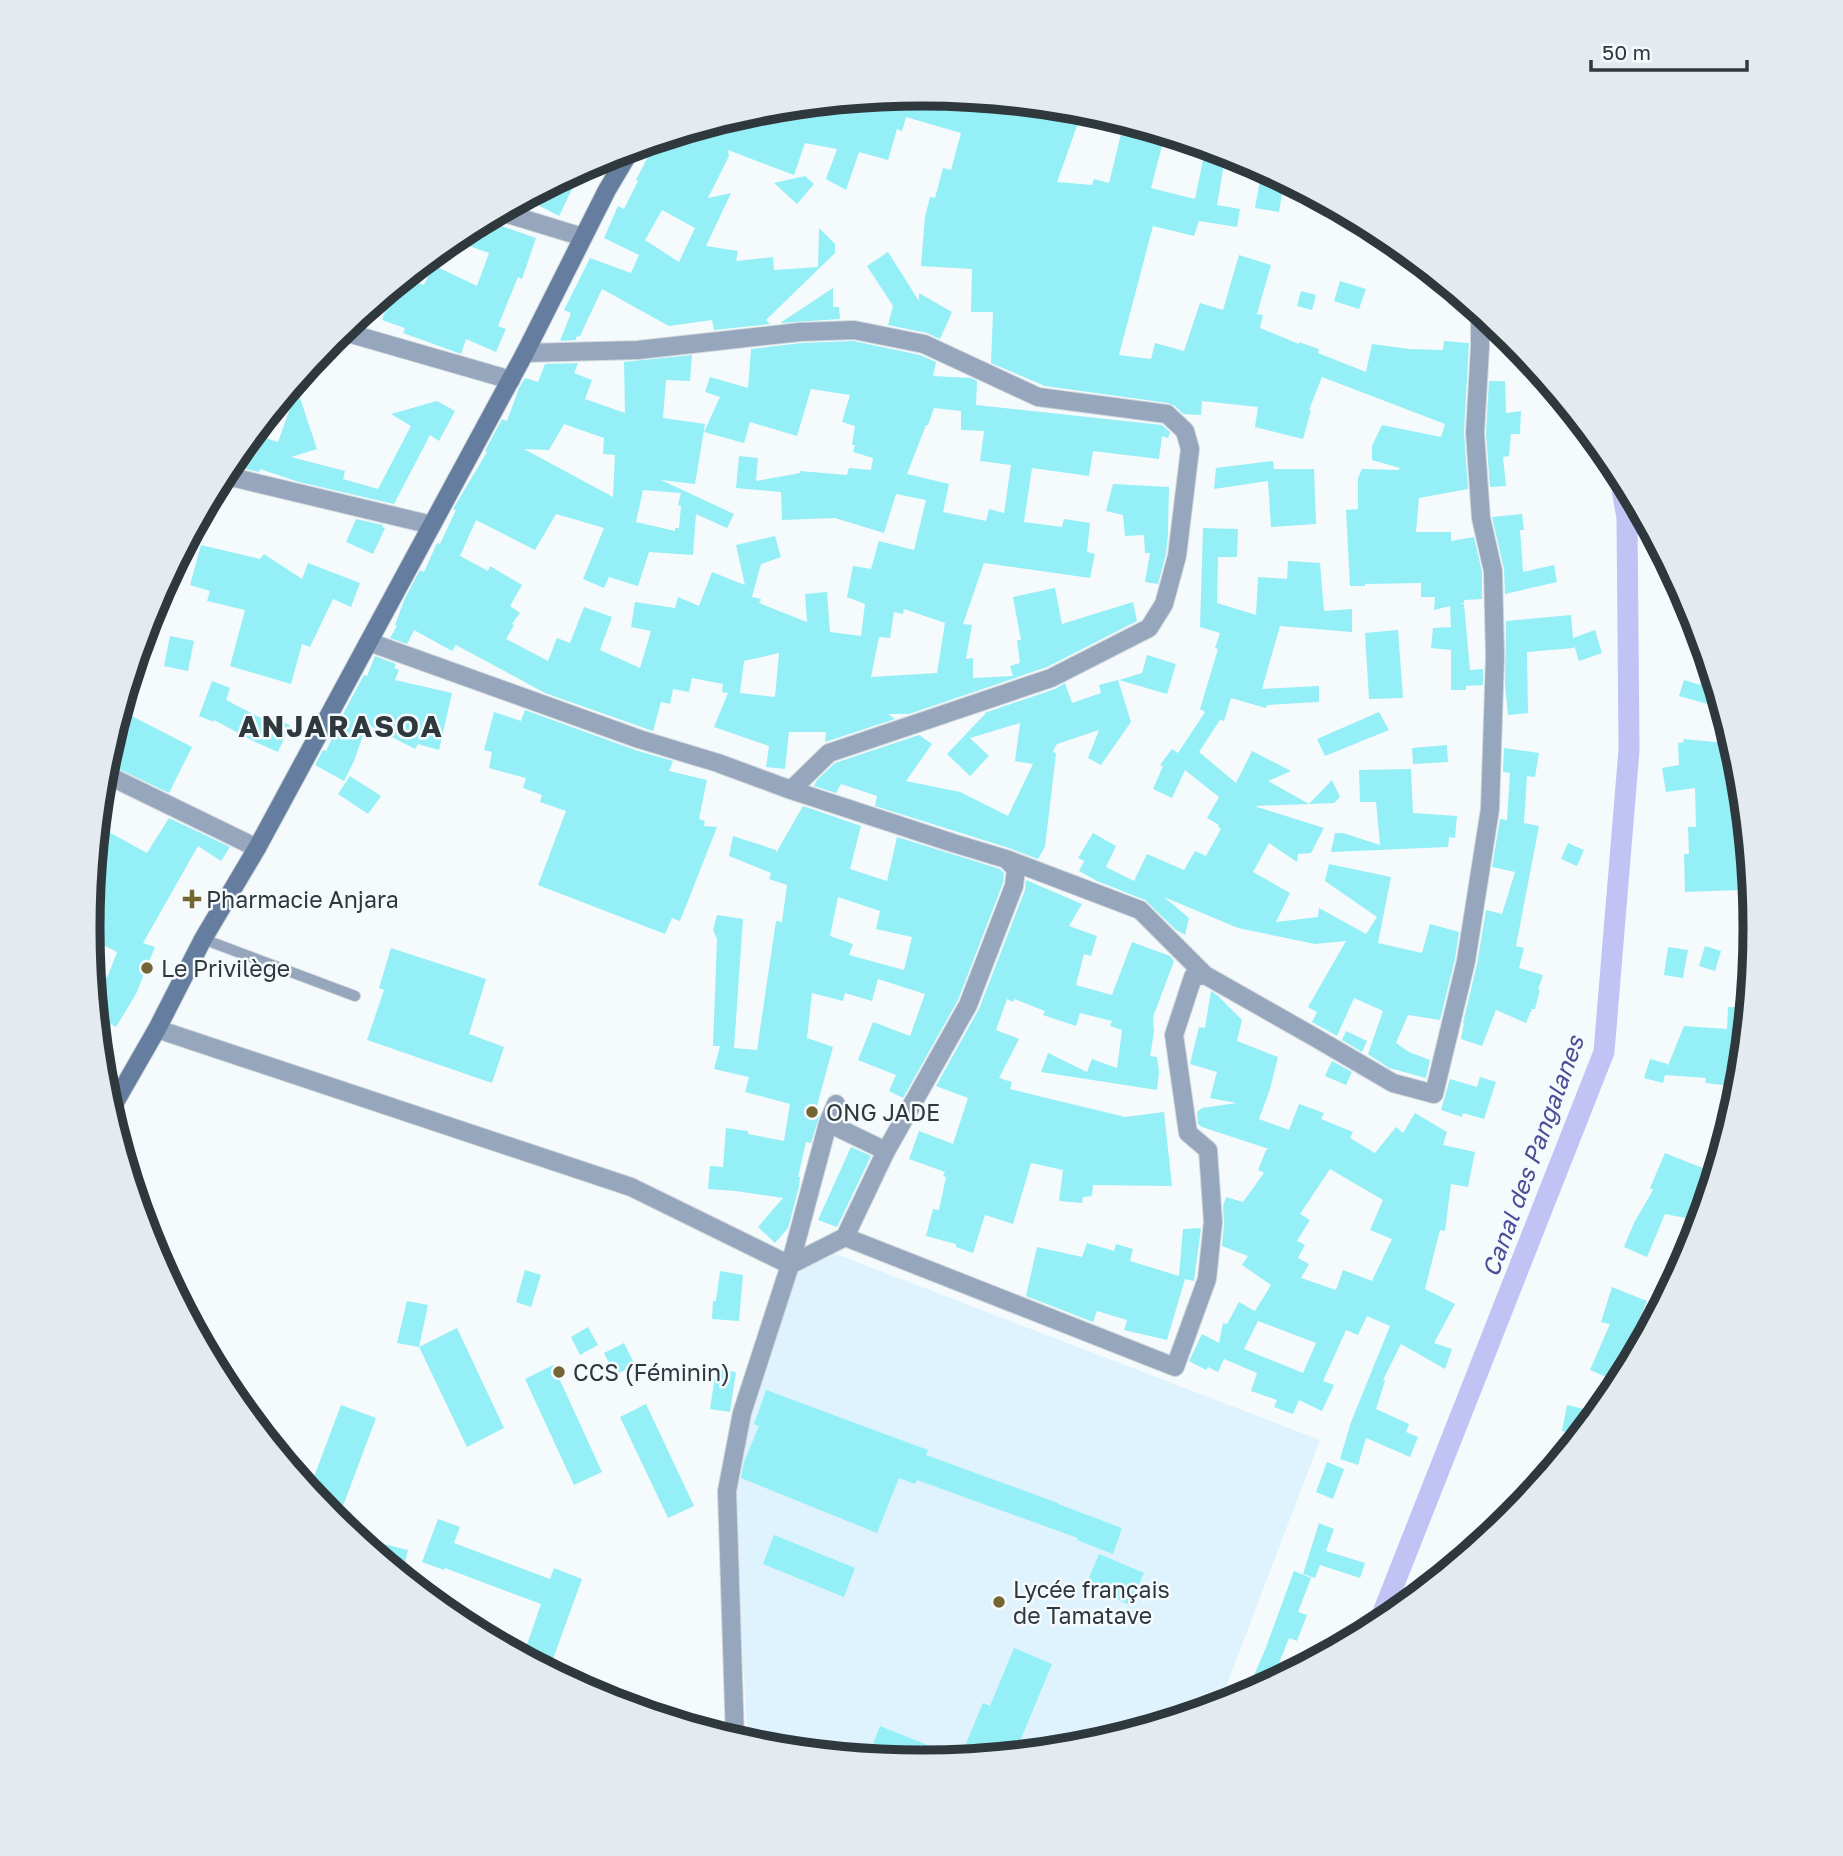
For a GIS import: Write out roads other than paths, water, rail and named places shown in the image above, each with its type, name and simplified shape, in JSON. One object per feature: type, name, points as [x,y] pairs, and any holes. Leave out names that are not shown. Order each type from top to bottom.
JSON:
[{"type":"main road","points":[[118,1097],[257,848],[511,380],[623,163]]},
{"type":"street","points":[[512,215],[583,237]]},
{"type":"street","points":[[369,642],[639,739],[953,844],[1006,859],[1140,910],[1205,975],[1393,1083],[1434,1094],[1466,961],[1490,809],[1495,645],[1493,571],[1481,518],[1475,433],[1480,326]]},
{"type":"street","points":[[525,353],[638,350],[800,332],[854,330],[924,344],[1038,397],[1167,414],[1185,431],[1190,449],[1177,556],[1164,604],[1149,628],[1051,678],[829,754],[791,790]]},
{"type":"street","points":[[353,335],[511,380]]},
{"type":"street","points":[[234,478],[432,525]]},
{"type":"street","points":[[114,779],[257,848]]},
{"type":"street","points":[[790,1265],[845,1237],[886,1151],[968,1005],[1014,886],[1016,869],[1006,859]]},
{"type":"street","points":[[845,1237],[1175,1367],[1207,1279],[1213,1222],[1208,1150],[1188,1133],[1174,1035],[1193,977],[1205,975]]},
{"type":"street","points":[[157,1029],[631,1187],[790,1265]]},
{"type":"street","points":[[735,1728],[727,1491],[742,1413],[790,1265],[828,1123],[836,1104]]},
{"type":"street","points":[[828,1123],[886,1151]]},
{"type":"lane","points":[[204,939],[355,996]]},
{"type":"waterway","name":"Canal des Pangalanes","points":[[1386,1606],[1604,1052],[1629,750],[1627,518],[1624,503]]},
{"type":"place","name":"Pharmacie Anjara","points":[[192,899]]},
{"type":"place","name":"Le Privilège","points":[[147,968]]},
{"type":"place","name":"ONG JADE","points":[[812,1112]]},
{"type":"place","name":"CCS (Féminin)","points":[[559,1372]]},
{"type":"place","name":"Lycée français de Tamatave","points":[[999,1602]]},
{"type":"district","name":"ANJARASOA","points":[[341,726]]}]
